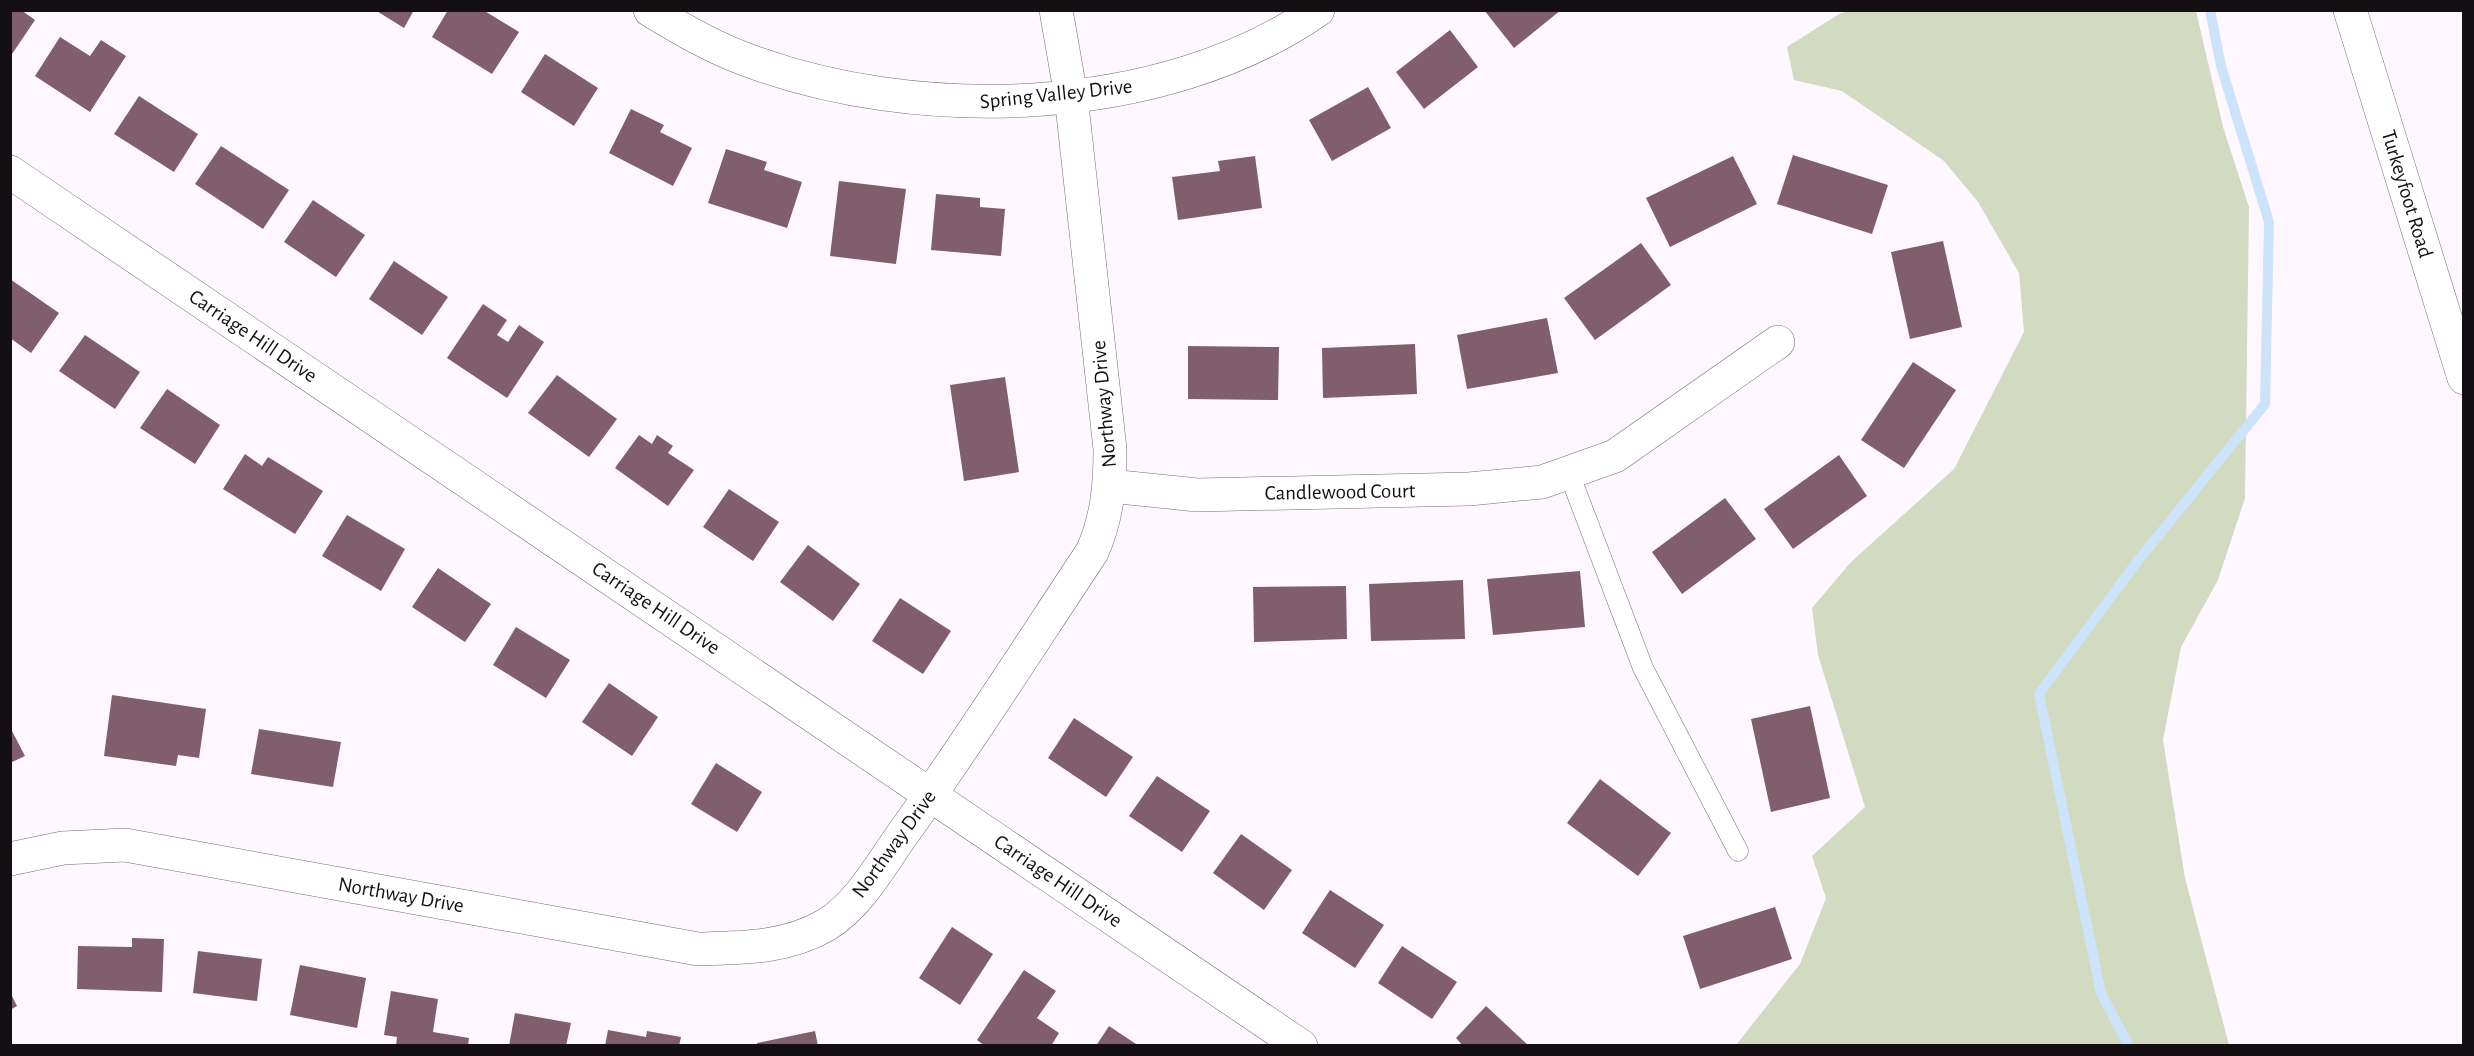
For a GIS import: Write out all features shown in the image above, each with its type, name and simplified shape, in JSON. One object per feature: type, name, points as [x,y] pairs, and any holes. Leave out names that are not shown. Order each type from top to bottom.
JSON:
[{"type":"street","name":"Spring Valley Drive","points":[[650,10],[682,30],[743,58],[839,87],[971,103],[1071,96],[1154,82],[1227,59],[1318,10]]},
{"type":"street","name":"Northway Drive","points":[[10,859],[63,848],[125,845],[698,949],[753,948],[799,938],[828,924],[854,902],[931,794],[1092,552],[1102,530],[1110,486],[1110,449],[1071,96],[1056,10]]},
{"type":"street","name":"Turkeyfoot Road","points":[[2350,10],[2454,314],[2463,375]]},
{"type":"street","name":"Carriage Hill Drive","points":[[10,172],[1300,1046]]},
{"type":"street","name":"Candlewood Court","points":[[1110,486],[1197,495],[1469,489],[1542,482],[1615,456],[1779,342]]},
{"type":"lane","points":[[1569,473],[1642,668],[1738,851]]},
{"type":"green space","points":[[1852,10],[2196,11],[2223,127],[2249,207],[2245,498],[2218,580],[2181,647],[2163,740],[2185,878],[2229,1045],[1736,1045],[1800,964],[1826,898],[1812,856],[1865,807],[1818,655],[1812,608],[1851,562],[1954,469],[2024,332],[2019,273],[1978,202],[1944,161],[1842,91],[1794,80],[1787,47],[1839,14]]},
{"type":"building","points":[[10,10],[21,10],[35,20],[10,57]]},
{"type":"building","points":[[375,10],[414,10],[404,28]]},
{"type":"building","points":[[448,10],[483,10],[519,32],[492,74],[432,37]]},
{"type":"building","points":[[1484,10],[1561,10],[1514,48]]},
{"type":"building","points":[[1450,30],[1478,67],[1424,109],[1396,72]]},
{"type":"building","points":[[60,37],[90,56],[101,40],[126,56],[90,112],[35,76]]},
{"type":"building","points":[[545,54],[598,88],[574,126],[521,92]]},
{"type":"building","points":[[1368,87],[1391,128],[1332,161],[1309,120]]},
{"type":"building","points":[[139,96],[198,134],[174,172],[114,134]]},
{"type":"building","points":[[631,109],[664,125],[660,132],[692,148],[673,186],[609,153]]},
{"type":"building","points":[[221,146],[289,190],[263,229],[195,184]]},
{"type":"building","points":[[726,149],[767,162],[764,170],[802,182],[787,228],[708,203]]},
{"type":"building","points":[[1793,155],[1888,185],[1872,234],[1777,204]]},
{"type":"building","points":[[1255,156],[1262,208],[1178,220],[1172,177],[1220,171],[1218,161]]},
{"type":"building","points":[[1733,156],[1757,204],[1670,247],[1646,198]]},
{"type":"building","points":[[839,181],[906,189],[896,264],[830,256]]},
{"type":"building","points":[[936,194],[980,198],[980,207],[1005,209],[1001,256],[931,250]]},
{"type":"building","points":[[313,200],[365,235],[336,277],[284,242]]},
{"type":"building","points":[[1943,241],[1962,327],[1910,339],[1891,252]]},
{"type":"building","points":[[1641,243],[1671,285],[1595,340],[1564,298]]},
{"type":"building","points":[[394,261],[448,297],[422,335],[369,299]]},
{"type":"building","points":[[10,279],[59,313],[31,353],[10,338]]},
{"type":"building","points":[[483,304],[507,320],[497,335],[508,342],[519,325],[544,342],[507,398],[447,358]]},
{"type":"building","points":[[1547,318],[1558,373],[1467,389],[1457,335]]},
{"type":"building","points":[[85,335],[140,372],[115,409],[59,371]]},
{"type":"building","points":[[1415,344],[1417,394],[1323,398],[1322,348]]},
{"type":"building","points":[[1188,346],[1279,347],[1278,400],[1188,399]]},
{"type":"building","points":[[1913,362],[1956,390],[1904,468],[1861,440]]},
{"type":"building","points":[[557,375],[617,419],[589,457],[528,413]]},
{"type":"building","points":[[1005,377],[1019,472],[964,481],[950,385]]},
{"type":"building","points":[[167,389],[220,425],[195,464],[140,428]]},
{"type":"building","points":[[639,435],[652,444],[657,435],[673,446],[668,453],[694,470],[668,506],[615,468]]},
{"type":"building","points":[[245,454],[262,466],[268,457],[323,491],[295,534],[223,489]]},
{"type":"building","points":[[1839,455],[1867,496],[1793,549],[1764,509]]},
{"type":"building","points":[[729,489],[779,522],[753,561],[703,527]]},
{"type":"building","points":[[1725,498],[1756,539],[1682,594],[1652,552]]},
{"type":"building","points":[[347,515],[405,549],[381,591],[322,556]]},
{"type":"building","points":[[808,545],[860,584],[833,621],[780,582]]},
{"type":"building","points":[[438,568],[491,604],[465,642],[412,607]]},
{"type":"building","points":[[1580,571],[1585,627],[1493,635],[1487,579]]},
{"type":"building","points":[[1463,580],[1465,639],[1371,641],[1369,584]]},
{"type":"building","points":[[1346,586],[1347,639],[1254,642],[1253,587]]},
{"type":"building","points":[[900,598],[951,631],[923,674],[872,641]]},
{"type":"building","points":[[516,627],[570,660],[546,698],[493,665]]},
{"type":"building","points":[[609,683],[658,717],[632,756],[582,722]]},
{"type":"building","points":[[112,695],[206,709],[199,758],[178,755],[176,766],[104,756]]},
{"type":"building","points":[[1810,706],[1830,798],[1771,812],[1751,719]]},
{"type":"building","points":[[1074,718],[1133,757],[1106,797],[1048,758]]},
{"type":"building","points":[[10,727],[25,756],[10,763]]},
{"type":"building","points":[[259,729],[341,742],[333,787],[251,774]]},
{"type":"building","points":[[716,763],[762,792],[737,832],[691,804]]},
{"type":"building","points":[[1157,776],[1210,811],[1182,852],[1129,816]]},
{"type":"building","points":[[1600,779],[1671,833],[1638,876],[1567,823]]},
{"type":"building","points":[[1241,834],[1292,870],[1264,910],[1213,873]]},
{"type":"building","points":[[1330,890],[1384,925],[1355,968],[1302,933]]},
{"type":"building","points":[[1775,907],[1792,959],[1700,989],[1683,936]]},
{"type":"building","points":[[952,927],[993,954],[960,1005],[919,978]]},
{"type":"building","points":[[132,938],[164,939],[162,992],[77,989],[78,946],[132,947]]},
{"type":"building","points":[[1402,946],[1457,982],[1432,1019],[1378,983]]},
{"type":"building","points":[[198,951],[262,959],[257,1001],[193,993]]},
{"type":"building","points":[[300,965],[366,978],[357,1028],[290,1015]]},
{"type":"building","points":[[1024,970],[1056,991],[1037,1018],[1059,1033],[1051,1046],[985,1046],[977,1040]]},
{"type":"building","points":[[391,991],[438,999],[433,1032],[469,1038],[468,1046],[396,1046],[397,1037],[384,1035]]},
{"type":"building","points":[[10,992],[17,1006],[10,1010]]},
{"type":"building","points":[[1486,1006],[1529,1046],[1463,1046],[1456,1038]]},
{"type":"building","points":[[515,1013],[571,1023],[566,1046],[509,1046]]},
{"type":"building","points":[[1109,1026],[1139,1046],[1096,1046]]},
{"type":"building","points":[[608,1030],[646,1037],[647,1031],[681,1037],[679,1046],[605,1046]]},
{"type":"building","points":[[815,1031],[818,1046],[757,1046],[757,1043]]},
{"type":"waterway","points":[[2129,1046],[2101,993],[2039,694],[2136,563],[2265,404],[2269,222],[2221,66],[2210,10]]}]
